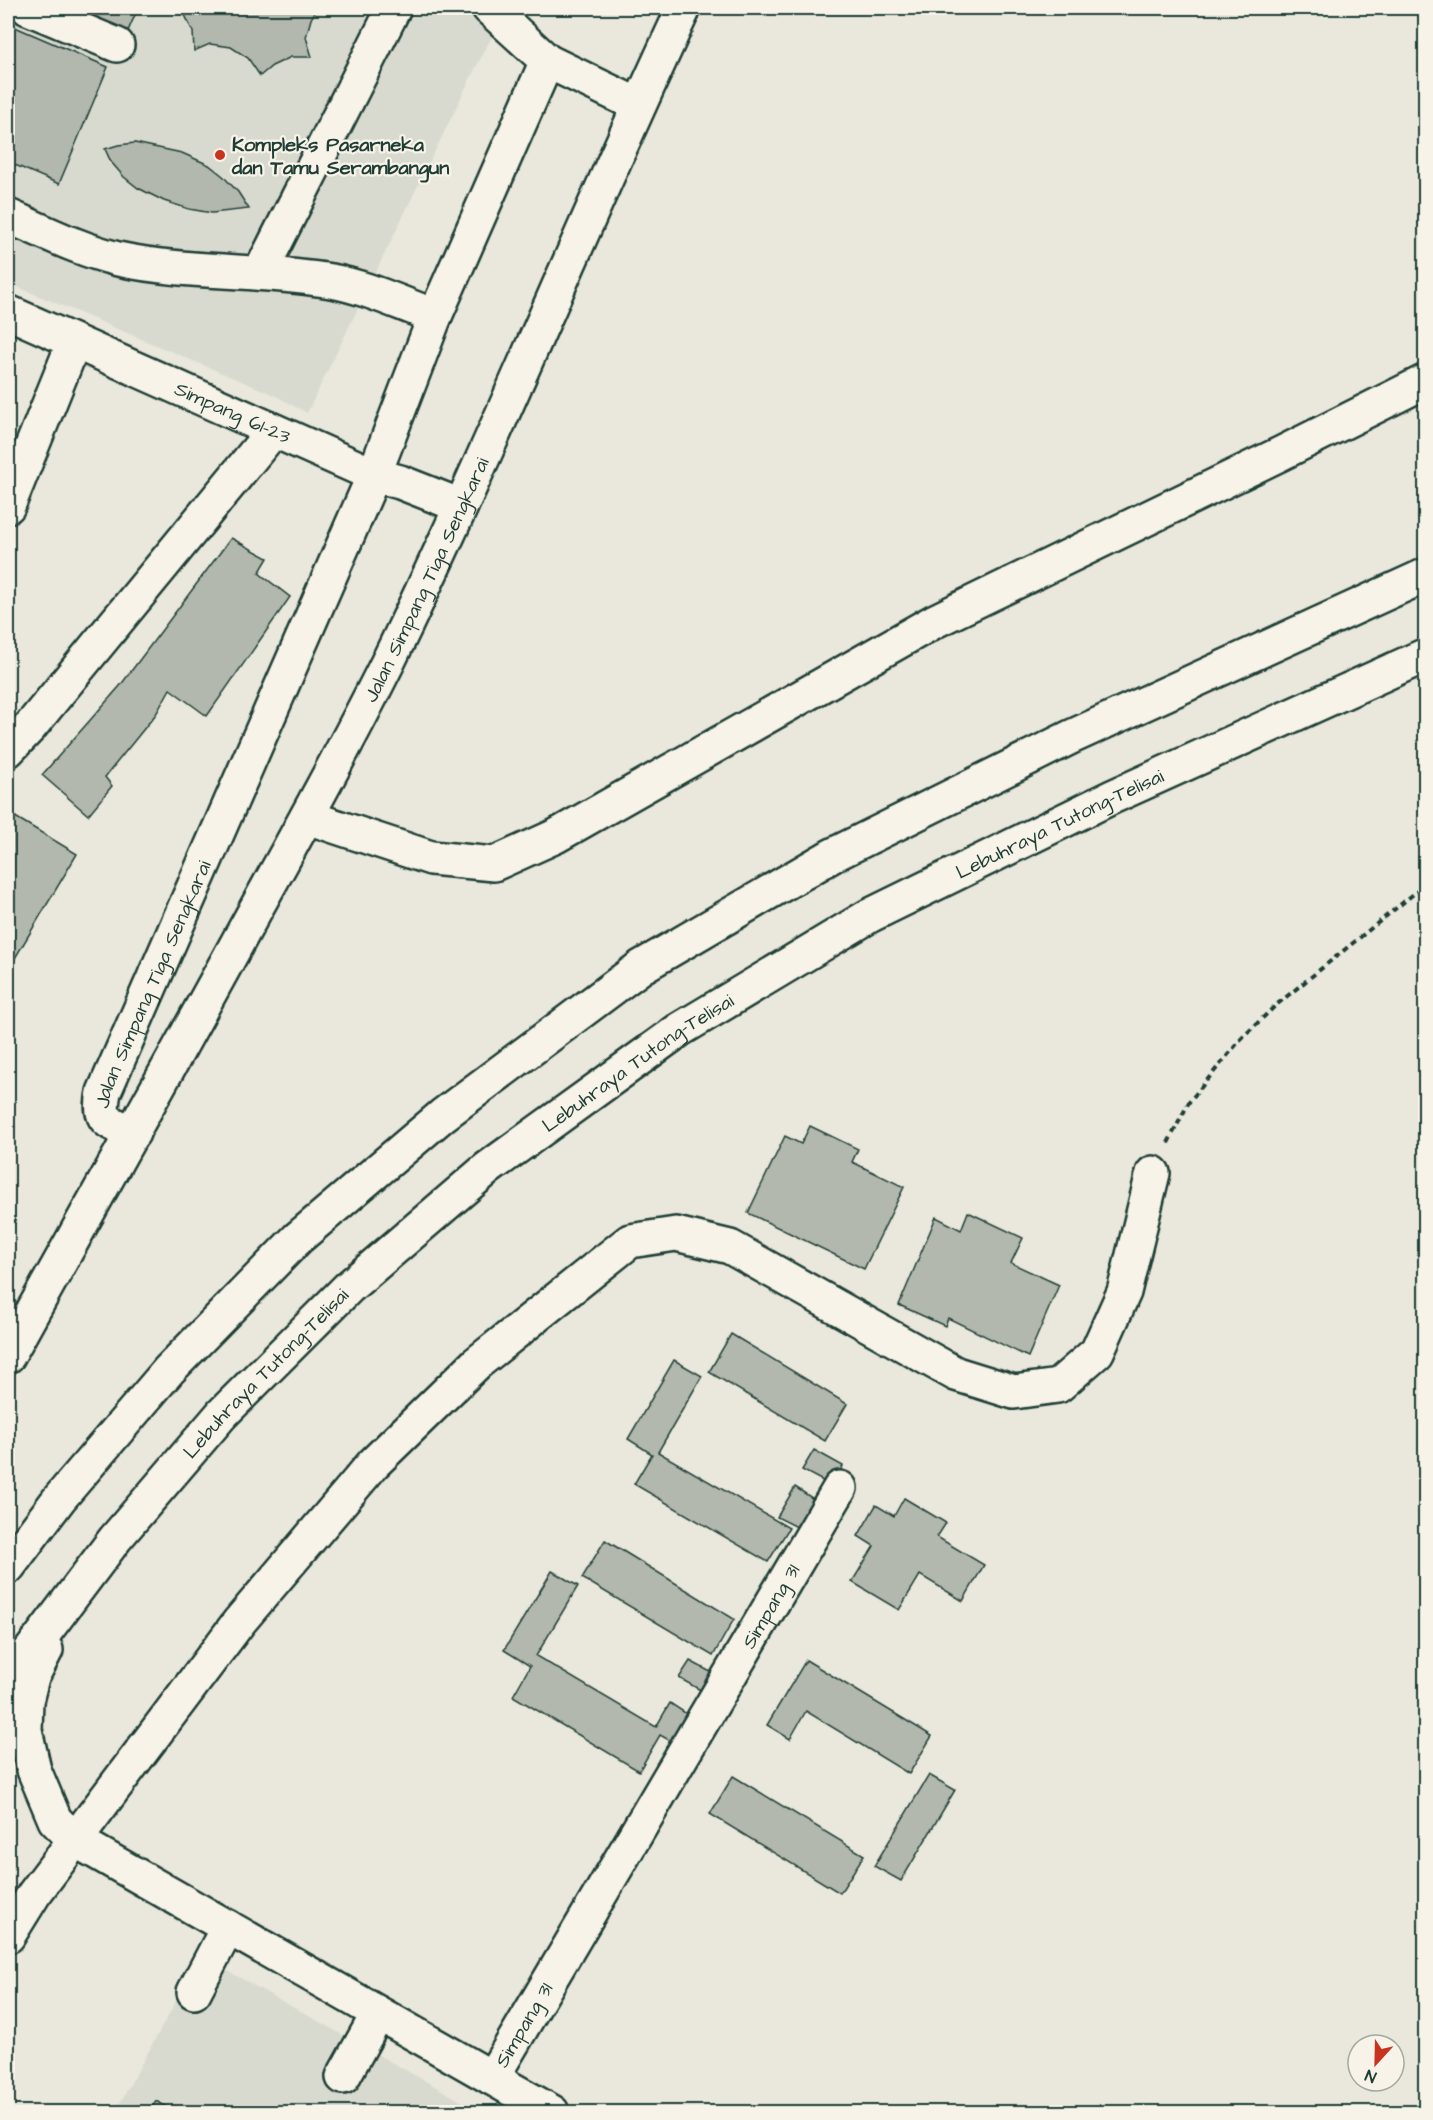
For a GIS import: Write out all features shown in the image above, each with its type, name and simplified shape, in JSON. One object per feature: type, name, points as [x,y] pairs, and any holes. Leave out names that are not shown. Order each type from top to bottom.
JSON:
[{"type":"main road","points":[[28,8],[117,45]]},
{"type":"main road","points":[[260,273],[394,8]]},
{"type":"main road","points":[[489,8],[547,61],[638,105]]},
{"type":"main road","name":"Jalan Simpang Tiga Sengkarai","points":[[8,1356],[307,817],[386,666],[461,506],[638,105],[684,8]]},
{"type":"main road","name":"Jalan Simpang Tiga Sengkarai","points":[[133,1133],[106,1120],[100,1109],[104,1092],[374,475],[435,316],[547,61]]},
{"type":"main road","points":[[8,216],[72,243],[116,258],[164,267],[260,273],[333,281],[374,293],[435,316]]},
{"type":"main road","name":"Simpang 61-23","points":[[8,312],[273,432],[374,475],[400,482],[461,506]]},
{"type":"main road","points":[[8,506],[74,342]]},
{"type":"main road","points":[[307,817],[430,858],[494,864],[556,837],[935,621],[1425,381]]},
{"type":"main road","points":[[8,750],[30,728],[273,432]]},
{"type":"main road","points":[[8,1567],[59,1499],[169,1370],[298,1238],[443,1115],[641,968],[833,855],[1071,737],[1425,575]]},
{"type":"main road","name":"Lebuhraya Tutong–Telisai","points":[[8,1681],[115,1539],[222,1414],[349,1287],[488,1168],[679,1029],[869,916],[1112,797],[1425,655]]},
{"type":"main road","points":[[8,1936],[34,1894],[239,1622],[373,1464],[477,1363],[630,1241],[676,1234],[730,1247],[956,1374],[1014,1392],[1058,1386],[1097,1352],[1124,1292],[1152,1173]]},
{"type":"main road","name":"Simpang 31","points":[[115,1539],[47,1649],[32,1677],[26,1701],[25,1730],[34,1770],[55,1820],[75,1840],[492,2078],[840,1488]]},
{"type":"main road","points":[[194,1992],[228,1927]]},
{"type":"main road","points":[[343,2077],[378,2014]]},
{"type":"main road","points":[[492,2078],[552,2112]]},
{"type":"path","points":[[1152,1173],[1189,1102],[1240,1038],[1275,1005],[1421,888]]},
{"type":"shaded area","name":"Kompleks Pasarneka dan Tamu Serambangun","points":[[8,8],[507,8],[307,413],[272,394],[8,283]]},
{"type":"shaded area","points":[[201,1956],[481,2112],[115,2112]]},
{"type":"building","points":[[73,8],[138,8],[128,31]]},
{"type":"building","points":[[179,8],[317,8],[306,37],[312,57],[291,57],[272,66],[260,76],[248,58],[231,47],[210,44],[194,51],[193,32]]},
{"type":"building","points":[[8,24],[108,67],[59,184],[8,162]]},
{"type":"building","points":[[135,143],[182,153],[209,165],[238,192],[249,209],[212,213],[189,209],[164,201],[138,188],[111,162],[105,149]]},
{"type":"building","points":[[231,538],[268,558],[259,573],[290,597],[207,716],[170,689],[156,714],[105,777],[112,786],[88,815],[42,775],[120,686]]},
{"type":"building","points":[[12,815],[77,854],[8,970],[8,823]]},
{"type":"building","points":[[810,1126],[858,1149],[852,1162],[904,1187],[864,1269],[748,1213],[785,1136],[801,1144]]},
{"type":"building","points":[[968,1212],[1023,1238],[1011,1263],[1059,1285],[1028,1357],[948,1318],[945,1326],[899,1305],[936,1217],[961,1230]]},
{"type":"building","points":[[731,1334],[847,1404],[825,1441],[709,1372]]},
{"type":"building","points":[[674,1360],[702,1376],[658,1452],[789,1528],[768,1562],[634,1484],[652,1454],[628,1439]]},
{"type":"building","points":[[814,1450],[843,1466],[832,1486],[802,1470]]},
{"type":"building","points":[[795,1487],[818,1502],[803,1530],[777,1517]]},
{"type":"building","points":[[904,1498],[946,1523],[937,1537],[984,1565],[963,1601],[920,1575],[899,1610],[852,1582],[874,1546],[858,1536],[876,1505],[894,1516]]},
{"type":"building","points":[[605,1540],[734,1619],[713,1656],[582,1578]]},
{"type":"building","points":[[552,1571],[578,1586],[536,1656],[656,1727],[670,1703],[696,1720],[680,1746],[660,1735],[639,1771],[513,1696],[530,1666],[504,1650]]},
{"type":"building","points":[[806,1660],[932,1736],[909,1774],[806,1711],[790,1739],[767,1725]]},
{"type":"building","points":[[690,1661],[722,1678],[711,1696],[679,1678]]},
{"type":"building","points":[[929,1775],[955,1790],[901,1881],[874,1866]]},
{"type":"building","points":[[733,1776],[864,1855],[840,1893],[710,1814]]},
{"type":"building","points":[[156,2101],[176,2112],[149,2112]]},
{"type":"place","name":"Kompleks Pasarneka dan Tamu Serambangun","points":[[220,155]]}]
